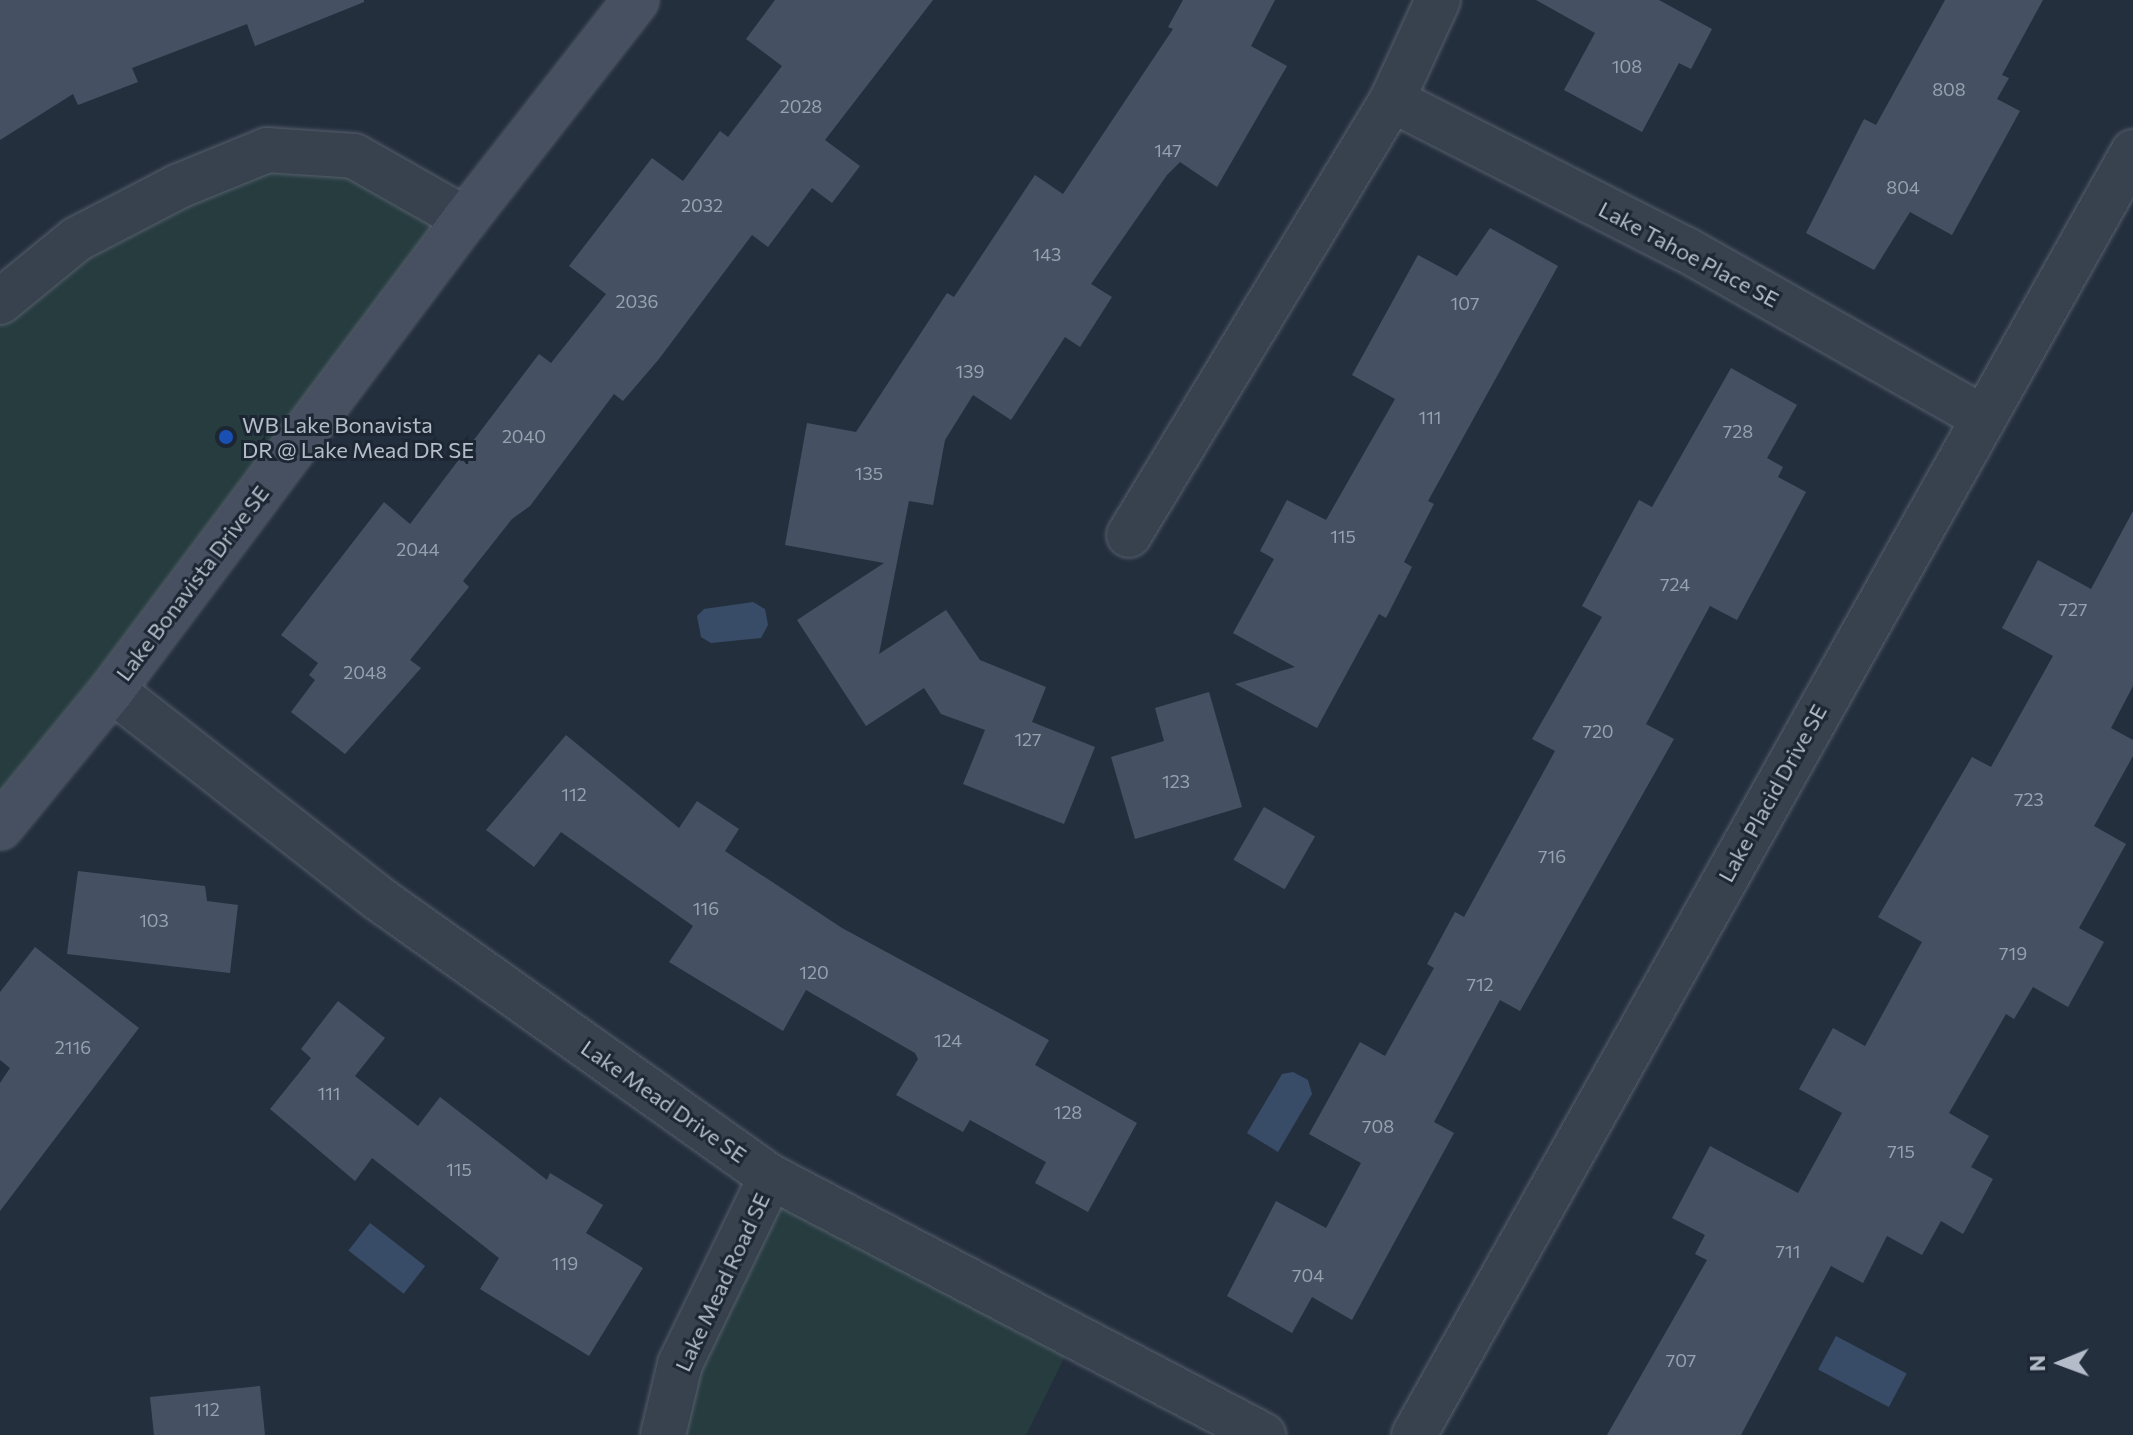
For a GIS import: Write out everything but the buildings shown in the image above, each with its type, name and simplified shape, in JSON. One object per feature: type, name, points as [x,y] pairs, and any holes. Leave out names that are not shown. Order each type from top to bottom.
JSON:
[{"type":"street","name":"Lake Bonavista Drive SE","points":[[0,827],[112,690],[465,219],[636,0]]},
{"type":"street","points":[[1129,535],[1392,100],[1438,0]]},
{"type":"street","name":"Lake Tahoe Place SE","points":[[1392,100],[1685,249],[1982,417]]},
{"type":"street","points":[[0,302],[77,239],[179,186],[267,150],[354,156],[465,219]]},
{"type":"street","name":"Lake Placid Drive SE","points":[[1414,1435],[2133,152]]},
{"type":"street","name":"Lake Mead Drive SE","points":[[112,690],[378,898],[771,1177],[1263,1435]]},
{"type":"street","name":"Lake Mead Road SE","points":[[663,1435],[680,1364],[771,1177]]},
{"type":"green space","points":[[354,156],[465,219],[0,827],[0,302],[179,186]]},
{"type":"green space","points":[[771,1177],[1076,1334],[1026,1435],[663,1435]]},
{"type":"water","points":[[753,602],[765,609],[768,625],[761,638],[711,643],[701,637],[697,616],[704,609]]},
{"type":"water","points":[[1293,1072],[1308,1080],[1312,1094],[1278,1152],[1247,1133],[1282,1074]]},
{"type":"water","points":[[370,1223],[425,1266],[404,1294],[348,1251]]},
{"type":"water","points":[[1836,1336],[1907,1374],[1889,1407],[1818,1370]]},
{"type":"place","name":"WB Lake Bonavista DR @ Lake Mead DR SE","points":[[226,437]]}]
